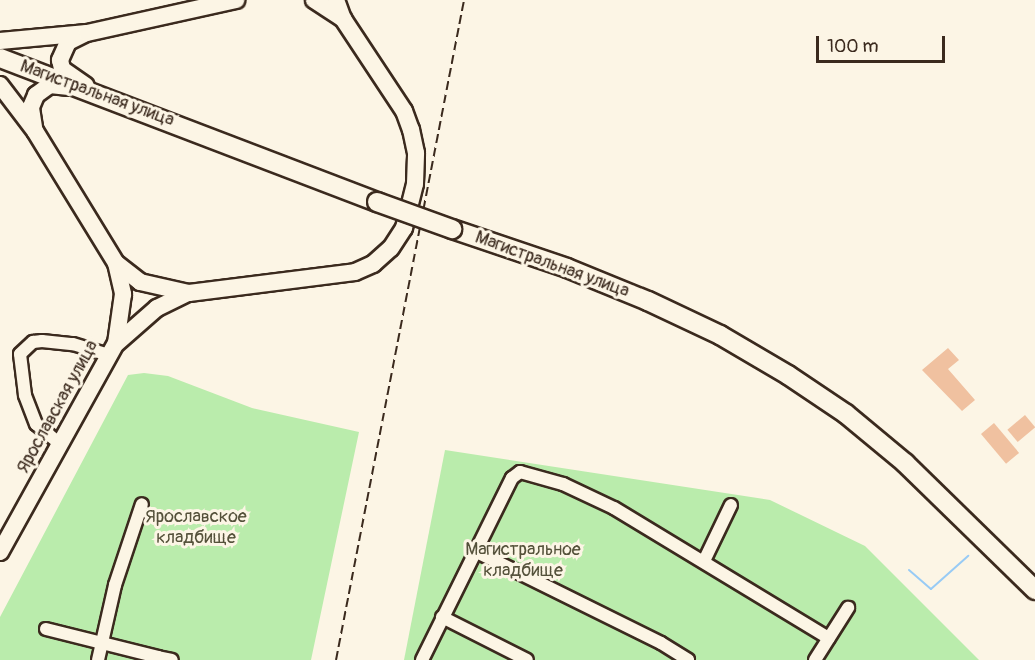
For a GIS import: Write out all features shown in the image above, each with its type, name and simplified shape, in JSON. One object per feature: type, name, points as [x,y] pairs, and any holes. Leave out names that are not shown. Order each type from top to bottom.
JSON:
[{"type":"highway","name":"Магистральная улица","points":[[0,58],[108,97],[377,202],[648,301],[780,370],[846,414],[905,463],[1035,590]]},
{"type":"main road","points":[[0,41],[87,33],[236,0]]},
{"type":"main road","points":[[314,0],[344,19]]},
{"type":"main road","points":[[113,349],[157,308],[189,293],[355,272],[373,264],[391,248],[404,228],[416,184],[416,153],[411,130],[404,111],[344,19],[336,0]]},
{"type":"main road","points":[[87,33],[62,50],[62,69],[108,97]]},
{"type":"main road","points":[[0,85],[35,131],[116,262],[140,282],[189,293]]},
{"type":"main road","points":[[35,131],[31,107],[42,89],[62,85],[108,97]]},
{"type":"main road","points":[[113,349],[123,294],[116,262]]},
{"type":"main road","name":"Ярославская улица","points":[[0,552],[113,349]]},
{"type":"lane","points":[[60,444],[42,434],[36,424],[25,395],[20,354],[33,342],[42,341],[113,349]]},
{"type":"lane","points":[[422,660],[512,478],[520,472],[563,483],[614,508],[829,638]]},
{"type":"lane","points":[[98,660],[115,585],[142,504]]},
{"type":"lane","points":[[704,561],[731,505]]},
{"type":"lane","points":[[477,552],[661,643],[688,660]]},
{"type":"lane","points":[[815,660],[848,608]]},
{"type":"lane","points":[[442,617],[526,660]]},
{"type":"lane","points":[[46,629],[172,660]]},
{"type":"green space","name":"Ярославское кладбище","points":[[144,373],[168,376],[252,408],[359,432],[311,660],[0,660],[0,617],[128,375]]},
{"type":"green space","name":"Магистральное кладбище","points":[[445,450],[770,500],[865,546],[979,660],[404,660]]},
{"type":"building","points":[[948,348],[959,360],[948,369],[975,400],[962,411],[922,370]]},
{"type":"building","points":[[1025,415],[1035,427],[1018,442],[1007,430]]},
{"type":"building","points":[[994,423],[1019,453],[1006,464],[981,434]]},
{"type":"waterway","points":[[909,570],[931,589],[968,556]]},
{"type":"railway","points":[[336,660],[464,0]]}]
